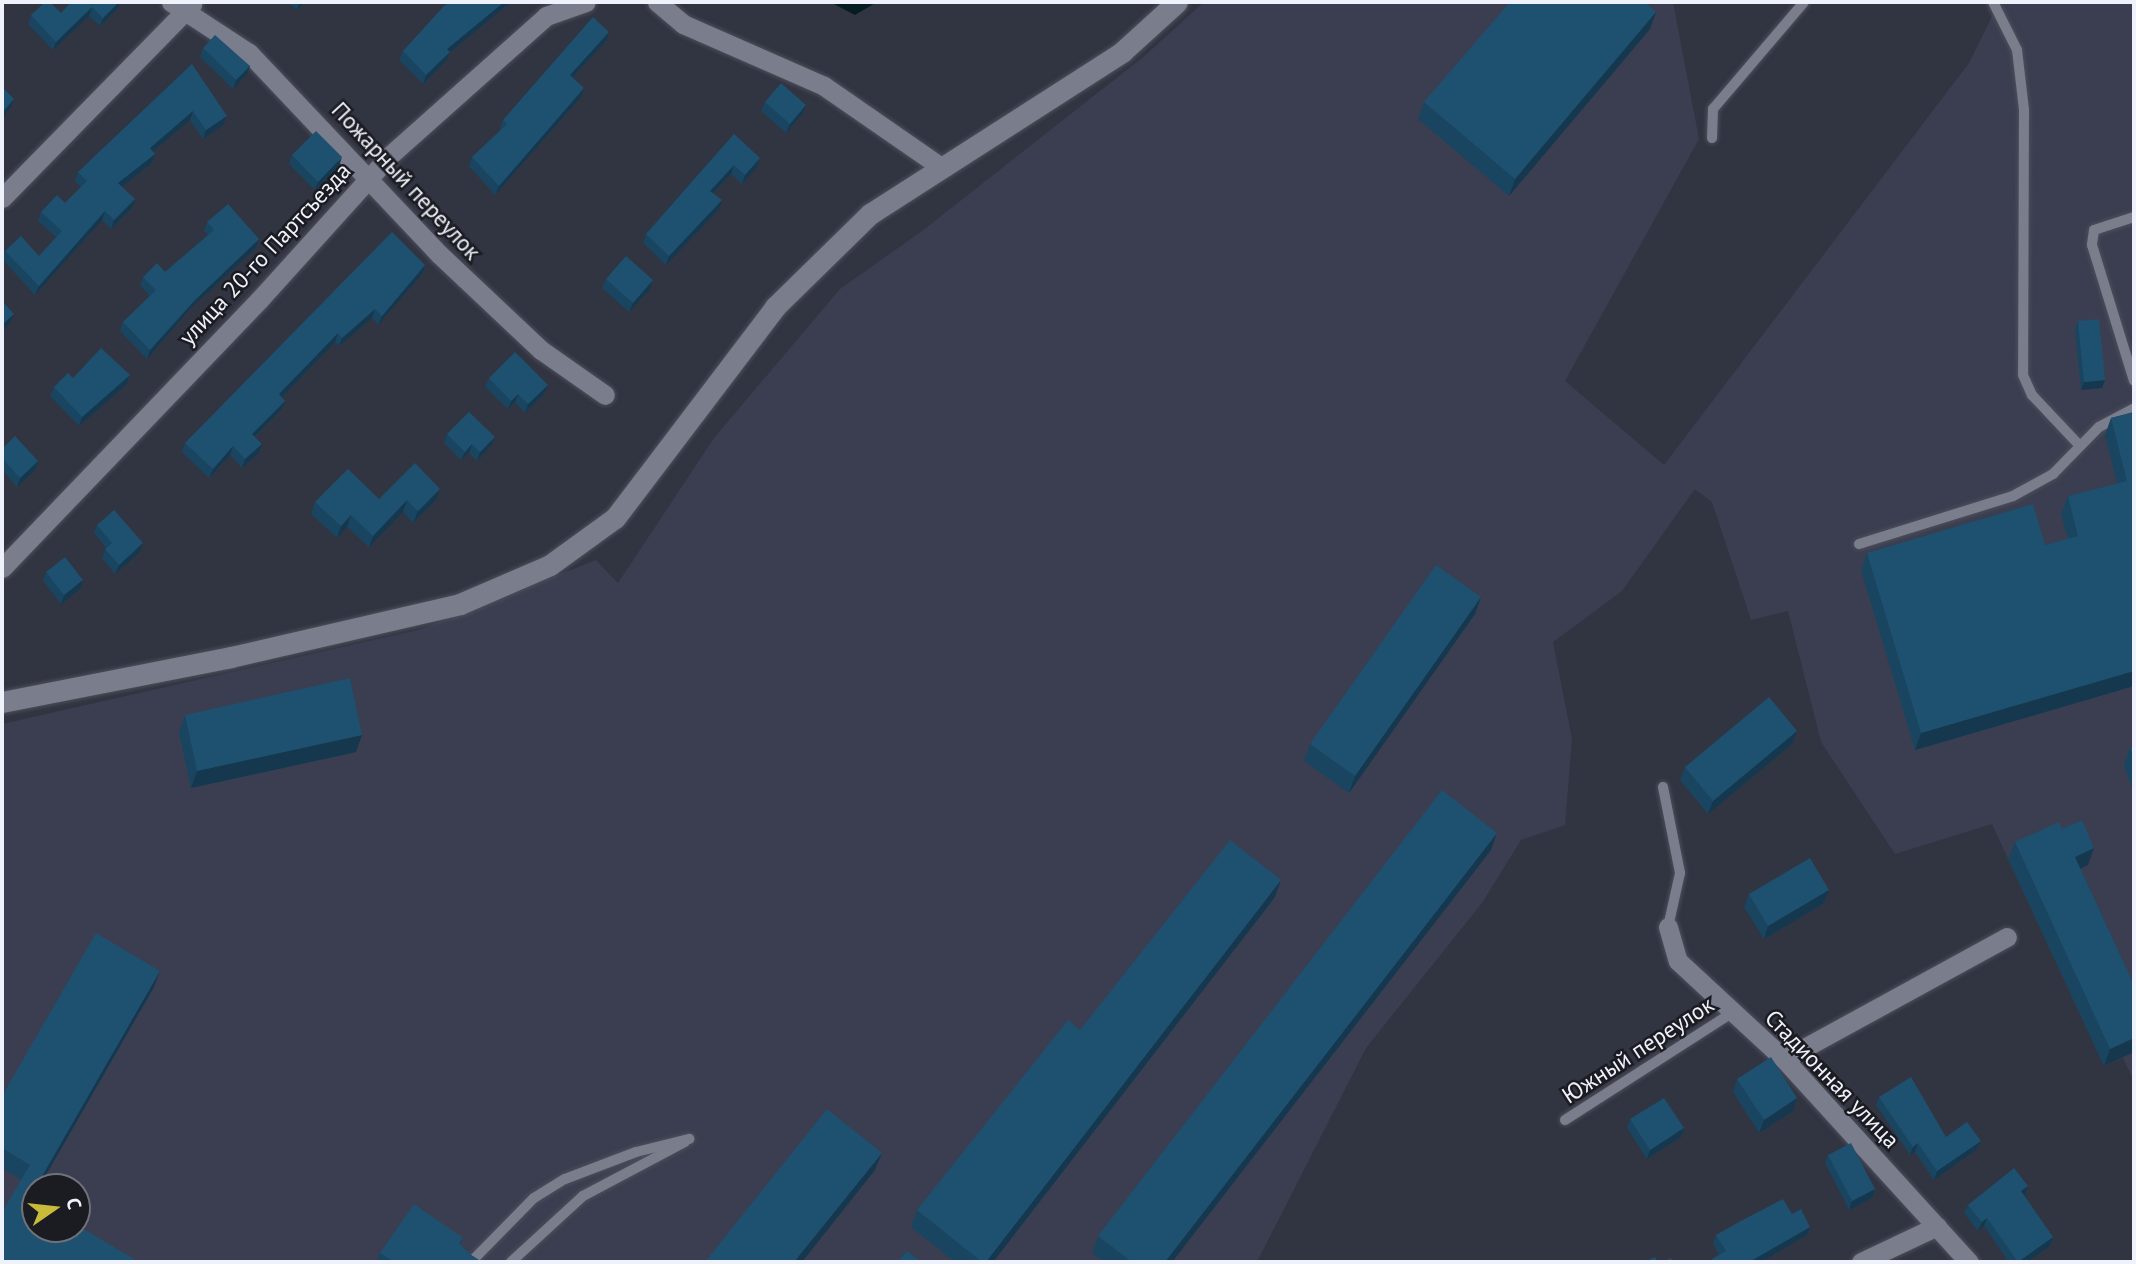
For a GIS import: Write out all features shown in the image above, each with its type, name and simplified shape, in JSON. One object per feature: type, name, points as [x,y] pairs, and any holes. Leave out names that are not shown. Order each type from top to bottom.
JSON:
[{"type":"street","name":"улица 20-го Партсъезда","points":[[2,568],[259,300],[370,177],[546,16],[586,2]]},
{"type":"street","points":[[657,2],[683,24],[824,86],[941,167]]},
{"type":"street","points":[[2,702],[231,657],[460,604],[550,565],[615,518],[775,307],[870,214],[1122,52],[1177,2]]},
{"type":"street","name":"Пожарный переулок","points":[[183,5],[249,53],[370,177],[439,254],[541,350],[605,395]]},
{"type":"street","points":[[2,198],[183,5]]},
{"type":"street","name":"Стадионная улица","points":[[1668,927],[1678,961],[1784,1059],[1969,1262]]},
{"type":"street","points":[[1784,1059],[2007,937]]},
{"type":"street","points":[[1861,1262],[1937,1226]]},
{"type":"lane","points":[[1712,138],[1713,109],[1804,2]]},
{"type":"lane","points":[[1993,2],[2018,50],[2024,110],[2023,375],[2032,395],[2080,446]]},
{"type":"lane","points":[[2134,217],[2094,230],[2092,245],[2134,381]]},
{"type":"lane","points":[[1859,544],[2013,496],[2053,474],[2099,427],[2134,408]]},
{"type":"lane","points":[[1663,788],[1680,873],[1668,927]]},
{"type":"lane","name":"Южный переулок","points":[[1565,1120],[1733,1012]]},
{"type":"lane","points":[[471,1262],[482,1246],[534,1198],[565,1179],[635,1152],[688,1139],[583,1196],[511,1262]]},
{"type":"shaded area","points":[[830,2],[877,2],[855,15]]},
{"type":"shaded area","points":[[1204,2],[1673,2],[1699,139],[1565,381],[1664,465],[1969,63],[1999,2],[2134,2],[2134,1081],[2123,1058],[2104,1066],[1992,824],[1895,854],[1821,742],[1788,611],[1751,620],[1712,502],[1695,489],[1622,591],[1553,642],[1572,739],[1565,825],[1521,840],[1482,903],[1366,1048],[1257,1262],[2,1262],[2,724],[418,630],[596,560],[618,583],[714,438],[840,289],[922,231],[1142,58]]},
{"type":"building","points":[[45,2],[50,2],[61,13],[71,2],[119,2],[103,18],[92,7],[56,42],[31,15]]},
{"type":"building","points":[[450,2],[504,2],[447,49],[450,52],[426,75],[403,51]]},
{"type":"building","points":[[1510,2],[1645,2],[1656,12],[1515,179],[1424,102]]},
{"type":"building","points":[[593,17],[609,32],[570,75],[584,88],[499,186],[472,157],[507,124],[503,120]]},
{"type":"building","points":[[215,35],[250,66],[236,80],[203,48]]},
{"type":"building","points":[[192,64],[227,116],[206,130],[193,111],[150,148],[155,154],[118,183],[135,199],[114,220],[105,211],[39,286],[5,251],[21,236],[39,256],[62,231],[41,212],[57,195],[65,203],[87,181],[78,172]]},
{"type":"building","points":[[781,83],[806,105],[790,124],[765,102]]},
{"type":"building","points":[[2,87],[14,99],[2,113]]},
{"type":"building","points":[[316,131],[342,157],[318,182],[292,155]]},
{"type":"building","points":[[734,134],[760,158],[745,175],[734,165],[710,191],[722,200],[669,256],[646,234]]},
{"type":"building","points":[[228,204],[259,239],[194,301],[150,350],[123,322],[156,290],[143,277],[157,263],[165,272],[214,230],[207,222]]},
{"type":"building","points":[[392,232],[425,265],[382,316],[375,309],[342,338],[338,333],[279,394],[285,401],[252,434],[262,444],[245,459],[233,446],[213,469],[185,443]]},
{"type":"building","points":[[626,256],[653,280],[633,303],[606,279]]},
{"type":"building","points":[[2,301],[14,314],[2,325]]},
{"type":"building","points":[[2099,319],[2105,380],[2084,382],[2078,321]]},
{"type":"building","points":[[101,348],[130,375],[82,417],[54,387],[68,373],[73,378]]},
{"type":"building","points":[[515,352],[548,385],[528,404],[518,394],[511,401],[489,378]]},
{"type":"building","points":[[469,412],[495,437],[480,452],[472,444],[465,452],[447,434]]},
{"type":"building","points":[[2134,412],[2134,671],[1921,733],[1867,553],[2033,504],[2045,545],[2078,536],[2068,496],[2127,481],[2111,418]]},
{"type":"building","points":[[15,436],[38,461],[20,478],[2,458],[2,449]]},
{"type":"building","points":[[415,463],[440,489],[418,511],[407,500],[373,536],[351,515],[341,526],[315,502],[348,469],[379,499]]},
{"type":"building","points":[[114,510],[143,543],[119,565],[105,549],[112,543],[97,525]]},
{"type":"building","points":[[65,557],[83,580],[64,595],[46,572]]},
{"type":"building","points":[[1436,565],[1481,597],[1355,776],[1310,744]]},
{"type":"building","points":[[350,678],[362,735],[197,771],[185,715]]},
{"type":"building","points":[[1769,697],[1797,731],[1713,801],[1685,767]]},
{"type":"building","points":[[1442,790],[1497,833],[1165,1262],[1132,1262],[1098,1236]]},
{"type":"building","points":[[2082,820],[2094,848],[2075,857],[2134,985],[2134,1038],[2110,1049],[2015,842],[2059,822],[2062,829]]},
{"type":"building","points":[[1230,840],[1281,880],[986,1262],[982,1262],[917,1210],[1068,1020],[1080,1030]]},
{"type":"building","points":[[1810,858],[1829,890],[1768,926],[1749,894]]},
{"type":"building","points":[[96,933],[160,971],[44,1173],[25,1173],[30,1165],[2,1148],[2,1096]]},
{"type":"building","points":[[1771,1057],[1797,1098],[1764,1120],[1737,1079]]},
{"type":"building","points":[[1911,1077],[1946,1137],[1967,1122],[1981,1141],[1937,1171],[1918,1143],[1913,1147],[1879,1097]]},
{"type":"building","points":[[1664,1098],[1684,1128],[1650,1150],[1630,1119]]},
{"type":"building","points":[[827,1109],[882,1153],[794,1262],[705,1262]]},
{"type":"building","points":[[1851,1143],[1875,1189],[1852,1201],[1828,1155]]},
{"type":"building","points":[[2014,1168],[2028,1186],[2021,1191],[2053,1237],[2018,1262],[1987,1218],[1982,1222],[1968,1205]]},
{"type":"building","points":[[21,1180],[21,1243],[91,1243],[91,1233],[134,1259],[132,1262],[2,1262],[2,1212]]},
{"type":"building","points":[[1783,1199],[1792,1214],[1801,1209],[1810,1227],[1749,1262],[1707,1262],[1726,1251],[1716,1235]]},
{"type":"building","points":[[414,1204],[463,1238],[459,1243],[482,1262],[394,1262],[380,1253]]},
{"type":"building","points":[[907,1251],[921,1262],[897,1262]]},
{"type":"building","points":[[1655,1257],[1658,1262],[1645,1262]]}]
